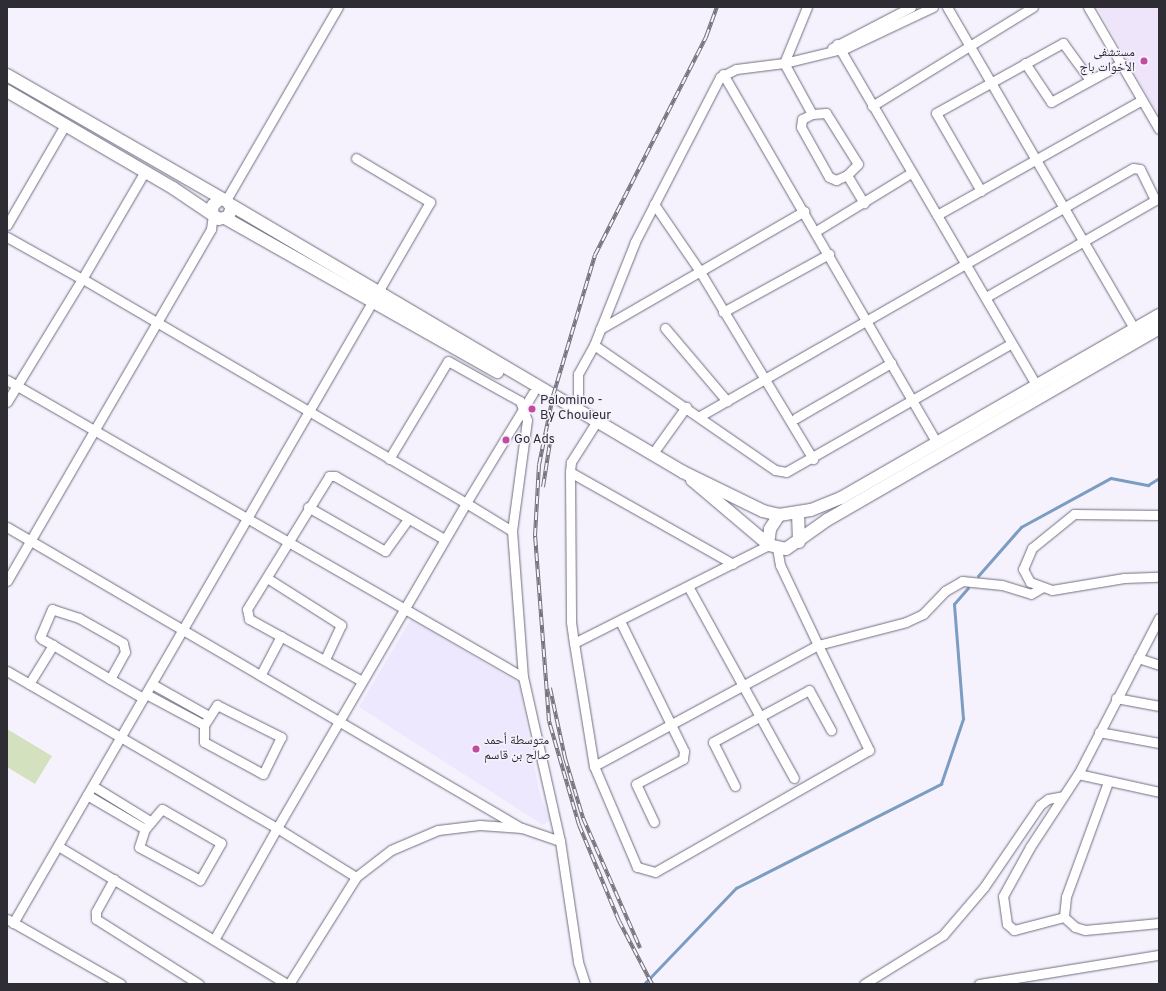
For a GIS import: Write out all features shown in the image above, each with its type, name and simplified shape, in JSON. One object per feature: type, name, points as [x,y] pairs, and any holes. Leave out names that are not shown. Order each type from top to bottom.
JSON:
[{"type":"main road","points":[[7,75],[227,202],[377,292],[533,393],[575,416],[597,421]]},
{"type":"main road","points":[[7,91],[145,171],[218,216],[371,303],[457,345],[578,409],[683,472],[763,511],[779,515],[798,513],[841,498],[1037,386],[1137,335],[1159,328]]},
{"type":"main road","points":[[218,216],[214,202],[227,202]]},
{"type":"main road","points":[[218,216],[230,214],[227,202]]},
{"type":"main road","points":[[683,472],[771,546],[786,549],[799,542],[827,520],[1137,335],[1159,315]]},
{"type":"main road","points":[[798,513],[799,542]]},
{"type":"main road","points":[[771,546],[770,529],[779,515]]},
{"type":"street","points":[[227,202],[338,7]]},
{"type":"street","points":[[784,63],[807,7]]},
{"type":"street","points":[[835,48],[911,7]]},
{"type":"street","points":[[578,409],[578,374],[594,345],[622,273],[654,204],[724,74],[736,69],[784,63],[835,48],[857,44],[932,7]]},
{"type":"street","points":[[947,7],[992,80],[1036,160],[1137,335]]},
{"type":"street","points":[[872,106],[972,46],[1033,7]]},
{"type":"street","points":[[1088,7],[1122,63],[1159,129]]},
{"type":"street","points":[[981,191],[934,116],[992,80],[1065,43],[1090,80]]},
{"type":"street","points":[[835,48],[872,106],[966,263],[986,297],[1010,344],[1037,386]]},
{"type":"street","points":[[784,63],[812,114]]},
{"type":"street","points":[[1025,63],[1050,102],[1122,63]]},
{"type":"street","points":[[724,74],[937,443]]},
{"type":"street","points":[[937,215],[1142,100]]},
{"type":"street","points":[[826,113],[858,164],[847,175],[836,180],[829,177],[801,127],[802,119],[812,114],[826,113]]},
{"type":"street","points":[[7,225],[66,125]]},
{"type":"street","points":[[121,984],[10,921],[58,846],[183,629],[310,414],[377,292],[430,202],[356,158]]},
{"type":"street","points":[[700,416],[966,263],[1063,205],[1136,168],[1140,169],[1157,199],[986,297]]},
{"type":"street","points":[[7,402],[82,279],[145,171]]},
{"type":"street","points":[[816,231],[912,173]]},
{"type":"street","points":[[847,175],[864,203]]},
{"type":"street","points":[[654,204],[699,270],[812,460]]},
{"type":"street","points":[[600,329],[699,270],[804,211]]},
{"type":"street","points":[[7,581],[218,216]]},
{"type":"street","points":[[7,237],[82,279],[512,531]]},
{"type":"street","points":[[723,312],[829,254]]},
{"type":"street","points":[[665,328],[727,401]]},
{"type":"street","points":[[594,345],[700,416],[775,470],[791,472],[1010,344]]},
{"type":"street","points":[[389,459],[457,345]]},
{"type":"street","points":[[448,361],[524,407],[527,420],[512,531],[523,677],[560,841],[578,962],[584,984]]},
{"type":"street","points":[[796,418],[891,363]]},
{"type":"street","points":[[7,380],[93,432],[523,677]]},
{"type":"street","points":[[215,938],[444,539],[533,393]]},
{"type":"street","points":[[653,453],[686,407]]},
{"type":"street","points":[[574,644],[771,546],[869,750],[655,872],[637,867],[594,766],[574,644],[571,622],[571,462],[597,421]]},
{"type":"street","points":[[570,472],[733,564]]},
{"type":"street","points":[[362,681],[246,616],[308,507],[327,477],[332,475],[444,539]]},
{"type":"street","points":[[308,507],[385,551],[408,519]]},
{"type":"street","points":[[1159,515],[1074,514],[1032,548],[1024,564],[1026,578],[1041,588],[1063,590],[1124,578],[1159,577]]},
{"type":"street","points":[[7,527],[340,720],[522,828],[560,841]]},
{"type":"street","points":[[267,578],[341,624],[325,660]]},
{"type":"street","points":[[594,766],[673,724],[741,685],[818,645],[906,622],[923,614],[945,591],[962,581],[1002,585],[1031,594],[1041,588]]},
{"type":"street","points":[[689,588],[741,685],[794,778]]},
{"type":"street","points":[[110,679],[125,652],[119,640],[53,608],[39,634],[53,645],[110,679],[204,725]]},
{"type":"street","points":[[1064,917],[1014,930],[1007,924],[1003,902],[1010,882],[1078,774],[1116,698],[1159,618]]},
{"type":"street","points":[[620,621],[673,724],[684,751],[683,758],[636,784],[654,822]]},
{"type":"street","points":[[261,674],[281,636]]},
{"type":"street","points":[[30,684],[53,645]]},
{"type":"street","points":[[1138,658],[1159,665]]},
{"type":"street","points":[[7,671],[277,828],[356,877]]},
{"type":"street","points":[[152,684],[209,716]]},
{"type":"street","points":[[735,786],[713,742],[809,690],[831,730]]},
{"type":"street","points":[[1116,698],[1159,706]]},
{"type":"street","points":[[218,705],[224,706],[281,736],[264,773],[258,774],[206,743],[204,725],[209,716],[218,705]]},
{"type":"street","points":[[1099,732],[1159,743]]},
{"type":"street","points":[[1078,774],[1108,782],[1159,792]]},
{"type":"street","points":[[1064,917],[1066,897],[1108,782]]},
{"type":"street","points":[[93,786],[150,821]]},
{"type":"street","points":[[87,796],[145,829]]},
{"type":"street","points":[[864,984],[943,935],[984,887],[1037,809],[1048,799],[1063,796]]},
{"type":"street","points":[[158,810],[165,810],[220,842],[221,847],[202,878],[195,880],[139,847],[145,829],[150,821],[158,810]]},
{"type":"street","points":[[58,846],[215,938],[288,984],[356,877],[391,850],[438,830],[480,825],[522,828]]},
{"type":"street","points":[[114,879],[96,912],[96,920],[199,984]]},
{"type":"street","points":[[1064,917],[1075,927],[1085,930],[1159,922]]},
{"type":"street","points":[[979,984],[1159,955]]},
{"type":"shaded area","name":"مستشفى الأخوات باج","points":[[1097,7],[1159,7],[1159,116]]},
{"type":"shaded area","name":"متوسطة أحمد صالح بن قاسم","points":[[411,619],[519,683],[539,791],[550,820],[543,825],[359,707]]},
{"type":"green space","points":[[7,729],[52,756],[35,784],[7,767]]},
{"type":"waterway","points":[[978,576],[1021,527],[1111,478],[1148,485],[1159,478]]},
{"type":"waterway","points":[[644,984],[736,888],[941,784],[963,719],[954,604],[968,588]]},
{"type":"railway","points":[[652,984],[619,921],[579,825],[549,721],[535,536],[539,465],[553,396],[595,255],[706,37],[717,7]]},
{"type":"railway","points":[[543,487],[551,436]]},
{"type":"railway","points":[[550,688],[565,758],[583,818],[640,948]]},
{"type":"place","name":"مستشفى الأخوات باج","points":[[1144,61]]},
{"type":"place","name":"Palomino - By Chouieur","points":[[532,409]]},
{"type":"place","name":"Go Ads","points":[[506,440]]},
{"type":"place","name":"متوسطة أحمد صالح بن قاسم","points":[[476,749]]}]
